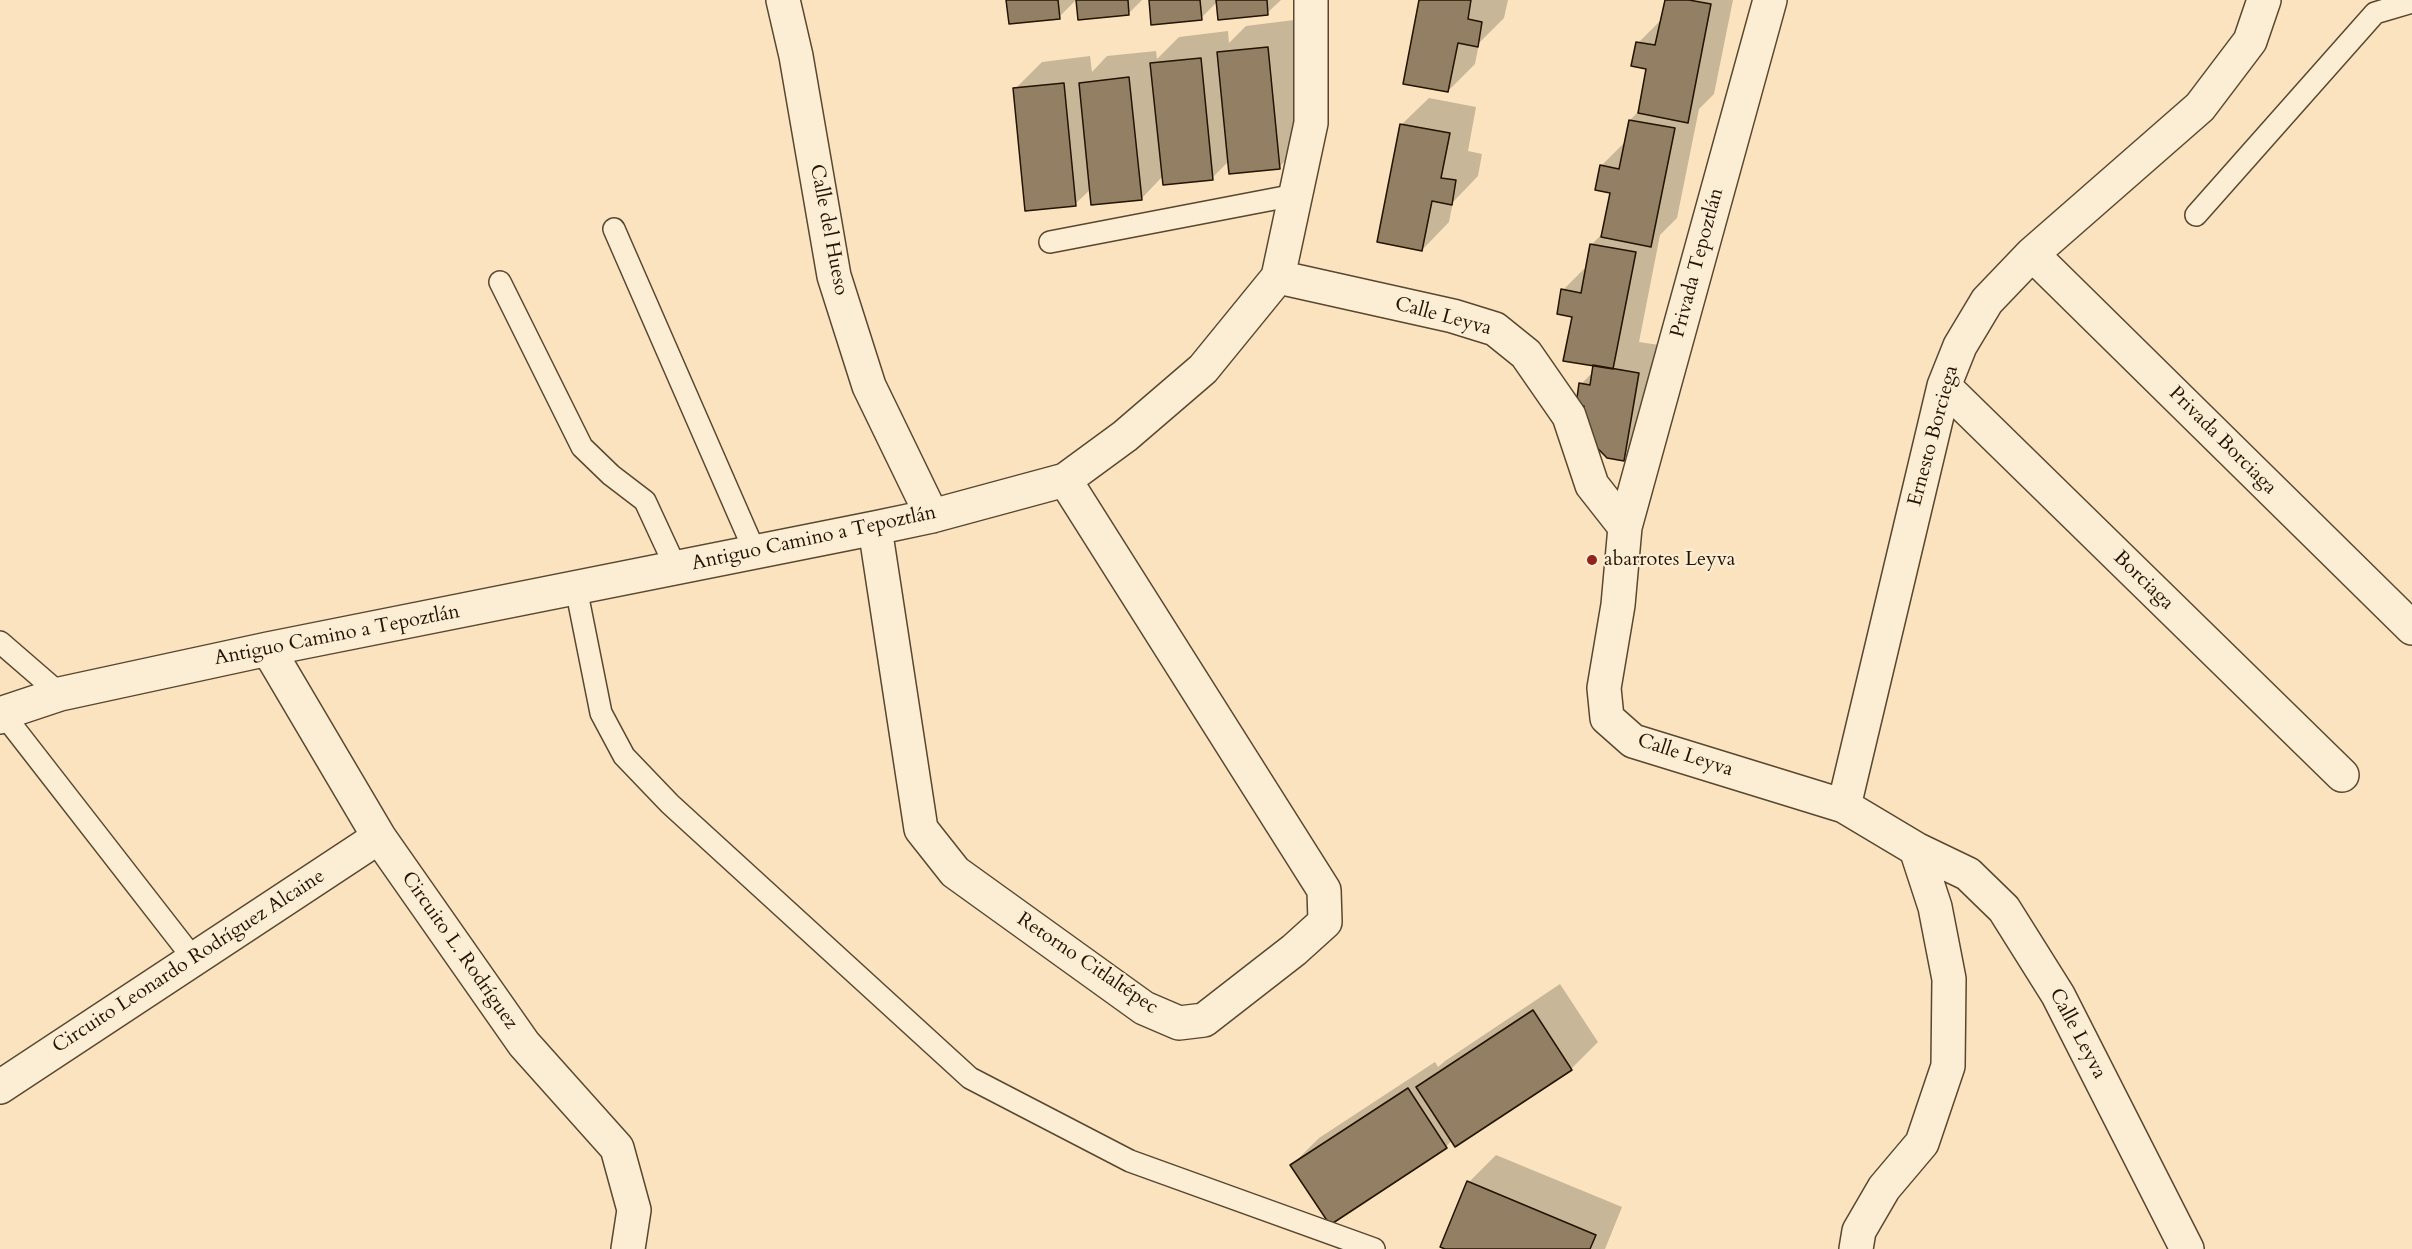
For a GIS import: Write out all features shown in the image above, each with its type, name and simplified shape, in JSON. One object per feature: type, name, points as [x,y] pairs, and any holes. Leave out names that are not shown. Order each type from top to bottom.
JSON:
[{"type":"street","name":"Calle del Hueso","points":[[783,0],[796,56],[834,276],[869,386],[932,516]]},
{"type":"street","name":"Antiguo Camino a Tepoztlán","points":[[1,713],[60,694],[268,649],[932,516],[1065,480],[1125,436],[1203,369],[1278,277],[1311,123],[1311,0]]},
{"type":"street","name":"Privada Tepoztlán","points":[[1625,527],[1770,0]]},
{"type":"street","name":"Ernesto Borciega","points":[[1845,806],[1944,386],[1960,346],[1987,301],[2032,254],[2200,107],[2250,41],[2264,0]]},
{"type":"street","name":"Privada Borciaga","points":[[2032,254],[2412,628]]},
{"type":"street","name":"Calle Leyva","points":[[1278,277],[1453,316],[1495,329],[1526,354],[1569,416],[1592,485],[1625,527],[1618,605],[1604,688],[1608,718],[1633,741],[1845,806],[1916,849],[1968,874],[2004,909],[2058,995],[2187,1249]]},
{"type":"street","name":"Borciaga","points":[[1944,386],[2342,775]]},
{"type":"street","name":"Retorno Citlaltépec","points":[[874,528],[921,829],[955,872],[1144,1008],[1179,1023],[1204,1020],[1294,950],[1325,922],[1324,890],[1065,480]]},
{"type":"street","name":"Circuito L. Rodríguez","points":[[268,649],[379,837],[524,1044],[617,1148],[634,1210],[628,1249]]},
{"type":"street","name":"Circuito Leonardo Rodríguez Alcaine","points":[[0,1087],[379,837]]},
{"type":"street","points":[[1857,1249],[1859,1231],[1884,1188],[1922,1143],[1948,1066],[1949,979],[1935,907],[1916,849]]},
{"type":"lane","points":[[2196,215],[2375,14],[2412,2]]},
{"type":"lane","points":[[1050,242],[1295,195]]},
{"type":"lane","points":[[614,229],[755,552]]},
{"type":"lane","points":[[500,282],[582,447],[611,475],[645,501],[676,568]]},
{"type":"lane","points":[[576,588],[601,713],[624,756],[670,804],[970,1078],[1130,1161],[1374,1249]]},
{"type":"lane","points":[[0,642],[60,694]]},
{"type":"lane","points":[[1,713],[193,958]]},
{"type":"building","points":[[1006,0],[1058,0],[1060,19],[1009,24]]},
{"type":"building","points":[[1076,0],[1128,0],[1129,15],[1078,20]]},
{"type":"building","points":[[1149,0],[1200,0],[1202,20],[1151,25]]},
{"type":"building","points":[[1216,0],[1267,0],[1268,15],[1218,20]]},
{"type":"building","points":[[1419,0],[1471,0],[1468,19],[1482,22],[1478,47],[1458,43],[1448,92],[1403,84]]},
{"type":"building","points":[[1665,0],[1689,0],[1711,4],[1688,123],[1638,113],[1646,69],[1631,66],[1636,42],[1655,45]]},
{"type":"building","points":[[1268,47],[1280,169],[1229,174],[1217,52]]},
{"type":"building","points":[[1201,58],[1213,180],[1163,185],[1150,63]]},
{"type":"building","points":[[1129,77],[1142,200],[1091,205],[1079,83]]},
{"type":"building","points":[[1064,83],[1076,206],[1025,211],[1013,88]]},
{"type":"building","points":[[1629,120],[1675,128],[1651,247],[1601,237],[1610,193],[1595,190],[1600,165],[1619,169]]},
{"type":"building","points":[[1400,124],[1450,133],[1441,178],[1456,180],[1452,205],[1432,201],[1422,251],[1377,242]]},
{"type":"building","points":[[1590,244],[1636,252],[1613,369],[1563,361],[1572,317],[1557,314],[1561,289],[1581,293]]},
{"type":"building","points":[[1593,365],[1639,373],[1624,461],[1607,458],[1580,430],[1584,406],[1576,405],[1579,383],[1590,385]]},
{"type":"building","points":[[1533,1010],[1572,1070],[1455,1147],[1416,1087]]},
{"type":"building","points":[[1408,1088],[1447,1148],[1330,1225],[1290,1165]]},
{"type":"building","points":[[1467,1181],[1596,1235],[1590,1249],[1445,1249],[1440,1247]]},
{"type":"place","name":"abarrotes Leyva","points":[[1592,560]]}]
